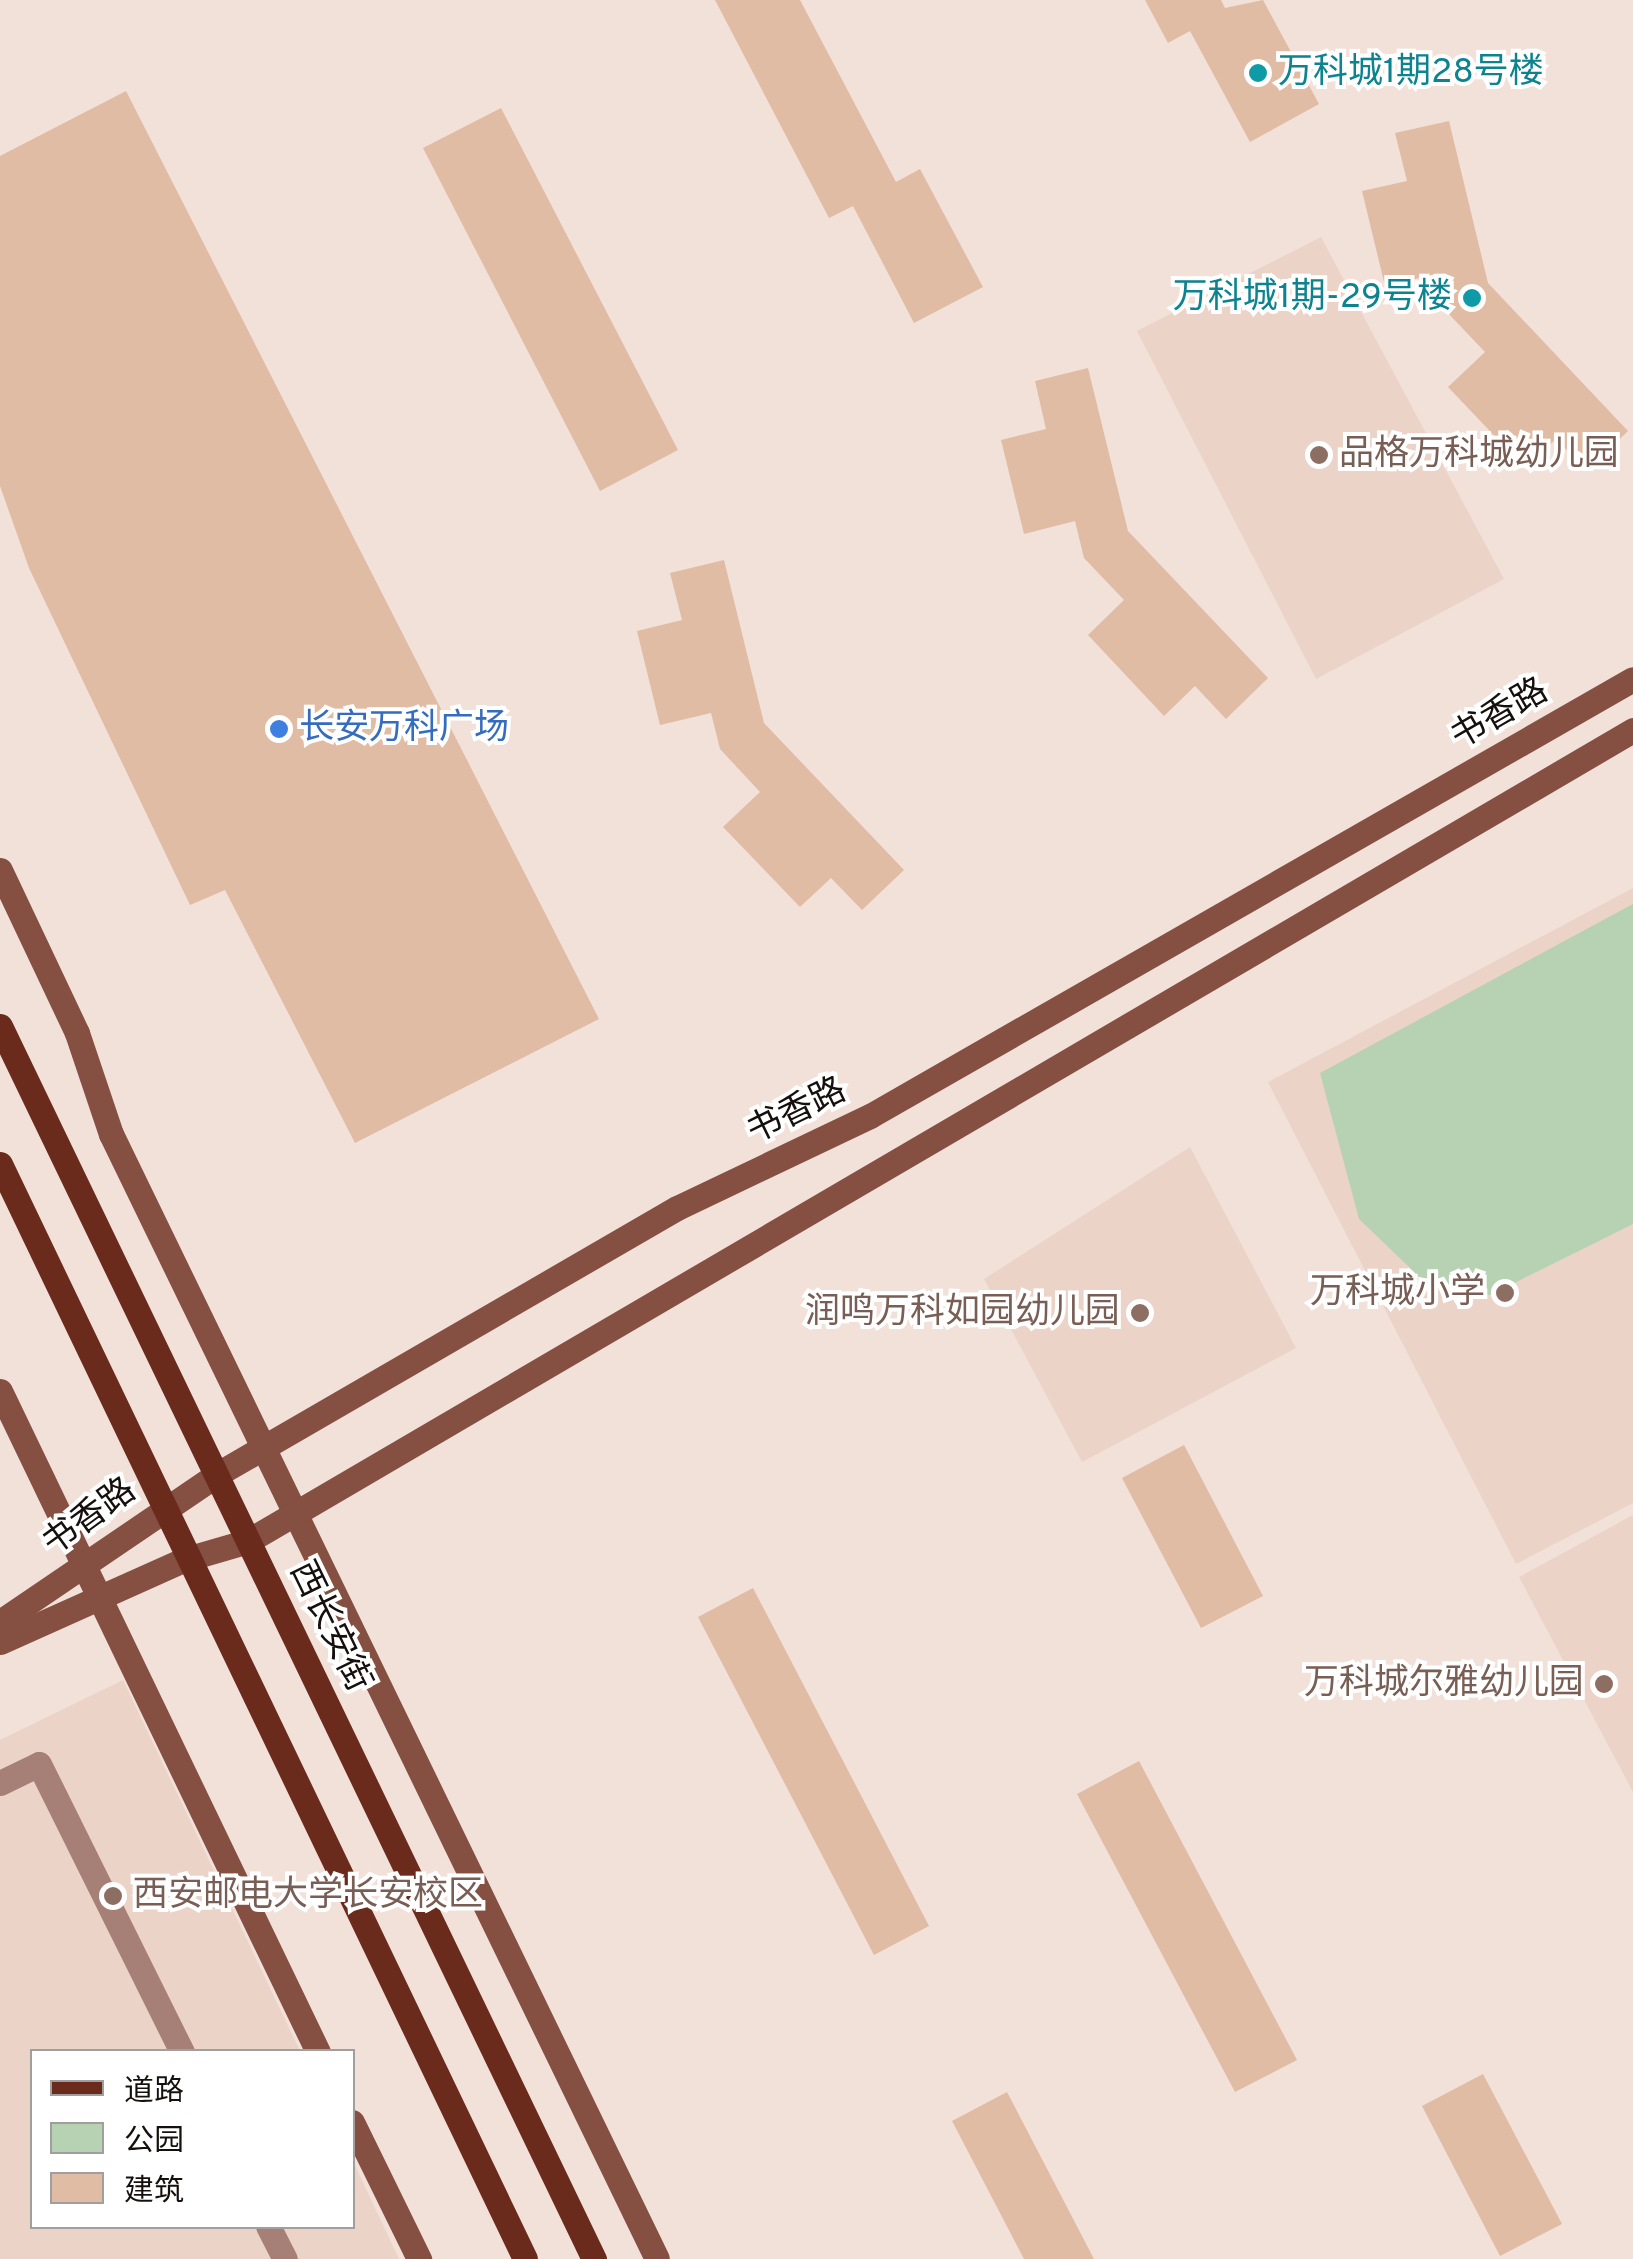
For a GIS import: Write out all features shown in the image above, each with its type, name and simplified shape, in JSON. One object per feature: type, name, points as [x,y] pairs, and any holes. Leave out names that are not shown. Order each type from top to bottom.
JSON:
[{"type":"main road","name":"西长安街","points":[[0,1026],[221,1472],[248,1541],[594,2259]]},
{"type":"main road","points":[[0,1164],[166,1506],[183,1560],[526,2259]]},
{"type":"street","name":"书香路","points":[[0,1622],[221,1472],[677,1208],[870,1116],[1633,679]]},
{"type":"street","name":"书香路","points":[[0,1642],[183,1560],[248,1541],[1633,730]]},
{"type":"street","points":[[0,870],[77,1033],[111,1134],[658,2259]]},
{"type":"street","points":[[0,1391],[317,2049]]},
{"type":"street","points":[[0,1782],[39,1764],[181,2049]]},
{"type":"street","points":[[355,2128],[420,2259]]},
{"type":"street","points":[[269,2229],[284,2259]]},
{"type":"shaded area","name":"品格万科城幼儿园","points":[[1321,237],[1504,579],[1316,679],[1137,331]]},
{"type":"shaded area","name":"万科城小学","points":[[1633,888],[1633,1503],[1516,1564],[1268,1082]]},
{"type":"shaded area","name":"润鸣万科如园幼儿园","points":[[1190,1147],[1296,1348],[1082,1462],[984,1279]]},
{"type":"shaded area","name":"万科城尔雅幼儿园","points":[[1633,1515],[1633,1792],[1519,1577]]},
{"type":"shaded area","name":"西安邮电大学长安校区","points":[[123,1680],[299,2049],[30,2049],[30,2229],[355,2229],[355,2165],[399,2259],[0,2259],[0,1740]]},
{"type":"green space","points":[[1633,904],[1633,1224],[1490,1295],[1431,1288],[1359,1219],[1320,1073]]},
{"type":"building","points":[[715,0],[800,0],[896,182],[920,169],[983,287],[914,323],[853,206],[829,218]]},
{"type":"building","name":"万科城1期28号楼","points":[[1145,0],[1221,0],[1225,8],[1263,0],[1319,104],[1250,142],[1190,31],[1168,43]]},
{"type":"building","name":"长安万科广场","points":[[126,91],[599,1019],[355,1143],[225,890],[190,905],[29,568],[0,486],[0,156]]},
{"type":"building","points":[[501,108],[678,450],[600,491],[423,148]]},
{"type":"building","name":"万科城1期-29号楼","points":[[1449,121],[1488,283],[1628,431],[1587,471],[1556,439],[1525,468],[1448,387],[1485,352],[1445,310],[1436,274],[1385,286],[1362,191],[1407,181],[1395,133]]},
{"type":"building","points":[[1088,368],[1128,531],[1268,678],[1226,719],[1195,686],[1164,716],[1088,635],[1124,600],[1084,558],[1075,521],[1024,534],[1001,440],[1046,429],[1035,381]]},
{"type":"building","points":[[724,560],[764,723],[904,870],[862,910],[831,878],[800,907],[723,827],[760,792],[720,749],[711,713],[660,725],[637,631],[682,620],[670,573]]},
{"type":"building","points":[[1184,1445],[1263,1596],[1201,1628],[1122,1478]]},
{"type":"building","points":[[753,1588],[929,1926],[874,1955],[698,1617]]},
{"type":"building","points":[[1139,1761],[1297,2060],[1235,2092],[1077,1794]]},
{"type":"building","points":[[1483,2074],[1562,2224],[1500,2256],[1422,2106]]},
{"type":"building","points":[[1007,2092],[1094,2259],[1024,2259],[952,2121]]},
{"type":"place","name":"万科城1期28号楼","points":[[1258,73]]},
{"type":"place","name":"万科城1期-29号楼","points":[[1472,298]]},
{"type":"place","name":"品格万科城幼儿园","points":[[1319,455]]},
{"type":"place","name":"长安万科广场","points":[[279,729]]},
{"type":"place","name":"万科城小学","points":[[1505,1293]]},
{"type":"place","name":"润鸣万科如园幼儿园","points":[[1140,1313]]},
{"type":"place","name":"万科城尔雅幼儿园","points":[[1604,1684]]},
{"type":"place","name":"西安邮电大学长安校区","points":[[113,1896]]}]
